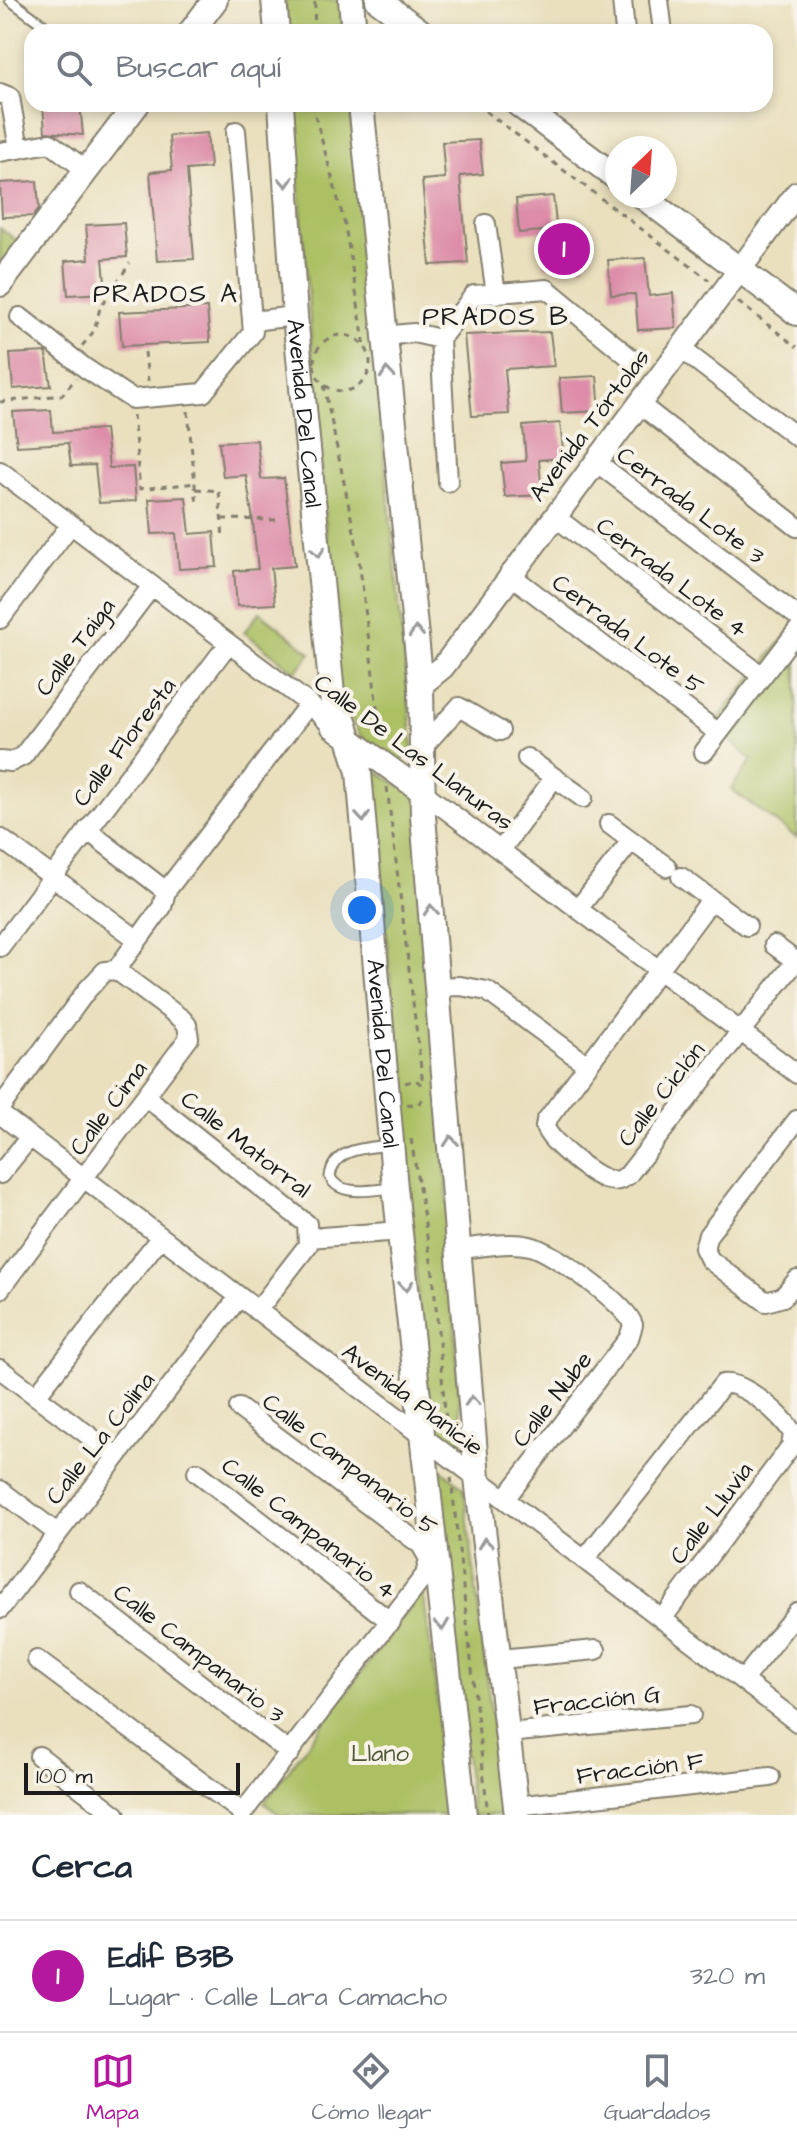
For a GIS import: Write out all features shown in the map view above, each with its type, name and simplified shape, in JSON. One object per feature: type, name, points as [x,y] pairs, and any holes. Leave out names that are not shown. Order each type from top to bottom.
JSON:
[{"type":"main road","points":[[197,24],[215,0]]},
{"type":"main road","points":[[274,0],[276,24]]},
{"type":"main road","points":[[351,0],[353,24]]},
{"type":"main road","points":[[378,0],[410,24]]},
{"type":"main road","points":[[0,284],[131,112]]},
{"type":"main road","name":"Avenida Del Canal","points":[[282,112],[295,316],[333,704],[359,772],[395,1188],[464,1815]]},
{"type":"main road","points":[[361,112],[374,342],[421,685],[424,793],[437,987],[477,1478],[516,1811]]},
{"type":"main road","points":[[529,112],[605,169]]},
{"type":"main road","points":[[658,208],[797,313]]},
{"type":"street","points":[[622,0],[624,24]]},
{"type":"street","points":[[659,0],[662,24]]},
{"type":"street","points":[[0,93],[10,97],[19,149]]},
{"type":"street","points":[[20,317],[78,363],[141,398],[203,393],[253,332],[236,131]]},
{"type":"street","points":[[0,152],[50,143],[87,171]]},
{"type":"street","name":"Avenida Tórtolas","points":[[421,685],[443,667],[509,574],[797,193]]},
{"type":"street","points":[[486,224],[496,294]]},
{"type":"street","points":[[448,482],[440,339],[474,295],[547,289],[634,361]]},
{"type":"street","points":[[252,321],[295,316]]},
{"type":"street","points":[[374,342],[414,333],[440,339]]},
{"type":"street","points":[[680,348],[797,437]]},
{"type":"street","points":[[638,403],[797,527]]},
{"type":"street","name":"Cerrada Lote 3","points":[[595,461],[797,616]]},
{"type":"street","name":"Calle De Las Llanuras","points":[[0,471],[309,704],[342,733],[797,1074]]},
{"type":"street","name":"Cerrada Lote 4","points":[[554,516],[762,676]]},
{"type":"street","points":[[0,619],[71,524]]},
{"type":"street","name":"Cerrada Lote 5","points":[[509,574],[717,732]]},
{"type":"street","name":"Calle Taiga","points":[[0,761],[11,762],[23,756],[152,586]]},
{"type":"street","points":[[704,752],[797,631]]},
{"type":"street","name":"Calle Floresta","points":[[166,891],[87,830],[228,644]]},
{"type":"street","points":[[0,1111],[93,983],[105,971],[116,970],[165,901],[166,891],[309,704]]},
{"type":"street","points":[[422,748],[459,707],[500,731]]},
{"type":"street","points":[[527,758],[583,798]]},
{"type":"street","points":[[501,850],[554,778]]},
{"type":"street","points":[[609,824],[747,926]]},
{"type":"street","points":[[0,947],[87,830]]},
{"type":"street","points":[[0,838],[138,940]]},
{"type":"street","points":[[578,909],[631,841]]},
{"type":"street","points":[[437,987],[460,986],[487,991],[586,1064],[711,900]]},
{"type":"street","points":[[774,945],[797,962]]},
{"type":"street","name":"Calle Ciclón","points":[[586,1064],[545,1127],[551,1140],[600,1178],[616,1181],[628,1175],[797,962]]},
{"type":"street","name":"Calle Cima","points":[[0,1289],[186,1044],[189,1031],[182,1019],[116,970]]},
{"type":"street","name":"Calle Matorral","points":[[146,1097],[299,1214],[307,1224],[309,1238]]},
{"type":"street","name":"Avenida Planicie","points":[[0,1111],[160,1238],[797,1722]]},
{"type":"street","points":[[797,1120],[708,1235],[704,1248],[710,1260],[766,1302],[783,1297],[797,1280]]},
{"type":"street","points":[[0,1174],[30,1137]]},
{"type":"street","points":[[257,1311],[309,1238],[401,1231]]},
{"type":"street","points":[[36,1396],[160,1238]]},
{"type":"street","name":"Calle Nube","points":[[460,1249],[522,1245],[542,1250],[625,1310],[633,1325],[629,1338],[505,1499]]},
{"type":"street","name":"Calle La Colina","points":[[0,1609],[239,1297]]},
{"type":"street","points":[[0,1369],[116,1456]]},
{"type":"street","name":"Calle Lluvia","points":[[585,1559],[719,1388],[728,1383],[739,1386],[786,1422],[793,1434],[791,1446],[662,1619]]},
{"type":"street","name":"Calle Campanario 5","points":[[239,1408],[421,1545],[429,1559],[425,1575],[391,1622]]},
{"type":"street","name":"Calle Campanario 4","points":[[197,1472],[391,1622]]},
{"type":"street","points":[[0,1490],[57,1533]]},
{"type":"street","name":"Calle Campanario 3","points":[[79,1591],[290,1753]]},
{"type":"street","points":[[743,1680],[797,1612]]},
{"type":"street","points":[[37,1660],[242,1814],[391,1622]]},
{"type":"street","points":[[500,1659],[596,1650]]},
{"type":"street","name":"Fracción G","points":[[508,1733],[691,1715]]},
{"type":"street","points":[[39,1756],[116,1815]]},
{"type":"street","name":"Fracción F","points":[[516,1811],[770,1777]]},
{"type":"lane","points":[[10,0],[42,24]]},
{"type":"lane","points":[[391,1145],[345,1154],[334,1163],[330,1177],[333,1183],[346,1190],[395,1188]]},
{"type":"path","points":[[314,24],[315,0]]},
{"type":"path","points":[[314,112],[374,342],[364,380],[349,390],[324,385]]},
{"type":"path","points":[[487,112],[797,347]]},
{"type":"path","points":[[0,402],[62,395],[94,331],[100,308],[130,263]]},
{"type":"path","points":[[374,342],[340,335],[322,342],[314,359],[314,369],[324,385],[358,551],[426,1092],[421,1103],[413,1106],[403,1100]]},
{"type":"path","points":[[145,352],[140,489],[196,483]]},
{"type":"path","points":[[187,395],[197,506]]},
{"type":"path","points":[[196,489],[219,491],[223,538]]},
{"type":"path","points":[[222,519],[280,520]]},
{"type":"path","points":[[402,1088],[412,1080],[423,1085]]},
{"type":"green space","points":[[285,0],[340,0],[342,24],[287,24]]},
{"type":"green space","points":[[294,112],[351,112],[413,747],[398,765],[360,735],[339,698]]},
{"type":"green space","points":[[0,228],[19,242],[0,266]]},
{"type":"green space","points":[[260,612],[311,653],[296,672],[244,632]]},
{"type":"green space","points":[[797,622],[797,838],[731,789],[752,760],[713,725]]},
{"type":"green space","points":[[372,768],[424,802],[462,1445],[429,1422]]},
{"type":"green space","points":[[432,1462],[464,1488],[503,1815],[472,1815]]},
{"type":"green space","name":"Llano","points":[[423,1590],[452,1815],[280,1815],[264,1803]]},
{"type":"building","points":[[44,112],[81,112],[83,135],[45,132]]},
{"type":"building","points":[[207,133],[210,168],[187,170],[194,259],[157,261],[150,172],[172,170],[169,136]]},
{"type":"building","points":[[479,140],[483,174],[460,176],[468,263],[430,265],[422,180],[445,178],[442,142]]},
{"type":"building","points":[[37,181],[39,208],[33,216],[2,217],[0,183]]},
{"type":"building","points":[[553,196],[557,233],[582,232],[585,266],[545,266],[542,231],[519,233],[516,199]]},
{"type":"building","points":[[124,223],[127,257],[103,259],[106,293],[68,295],[65,261],[89,259],[86,225]]},
{"type":"building","points":[[645,258],[649,296],[673,293],[676,328],[638,330],[635,294],[611,295],[608,260]]},
{"type":"building","points":[[207,308],[210,342],[122,346],[119,312]]},
{"type":"building","points":[[550,332],[554,366],[505,369],[509,414],[472,416],[464,335]]},
{"type":"building","points":[[46,352],[51,386],[13,389],[10,354]]},
{"type":"building","points":[[597,376],[600,411],[562,413],[559,378]]},
{"type":"building","points":[[51,410],[53,432],[105,429],[109,468],[133,467],[136,501],[99,503],[95,465],[71,466],[68,443],[17,446],[13,412]]},
{"type":"building","points":[[560,423],[564,458],[539,460],[542,495],[505,497],[501,463],[526,461],[523,426]]},
{"type":"building","points":[[257,440],[261,479],[284,478],[295,566],[271,568],[275,604],[237,606],[234,571],[258,569],[252,514],[246,475],[223,477],[219,442]]},
{"type":"building","points":[[186,497],[190,534],[214,532],[217,567],[179,569],[176,533],[152,534],[149,499]]},
{"type":"place","name":"Edif B3B","points":[[564,249]]},
{"type":"district","name":"PRADOS A","points":[[166,293]]},
{"type":"district","name":"PRADOS B","points":[[496,316]]}]
